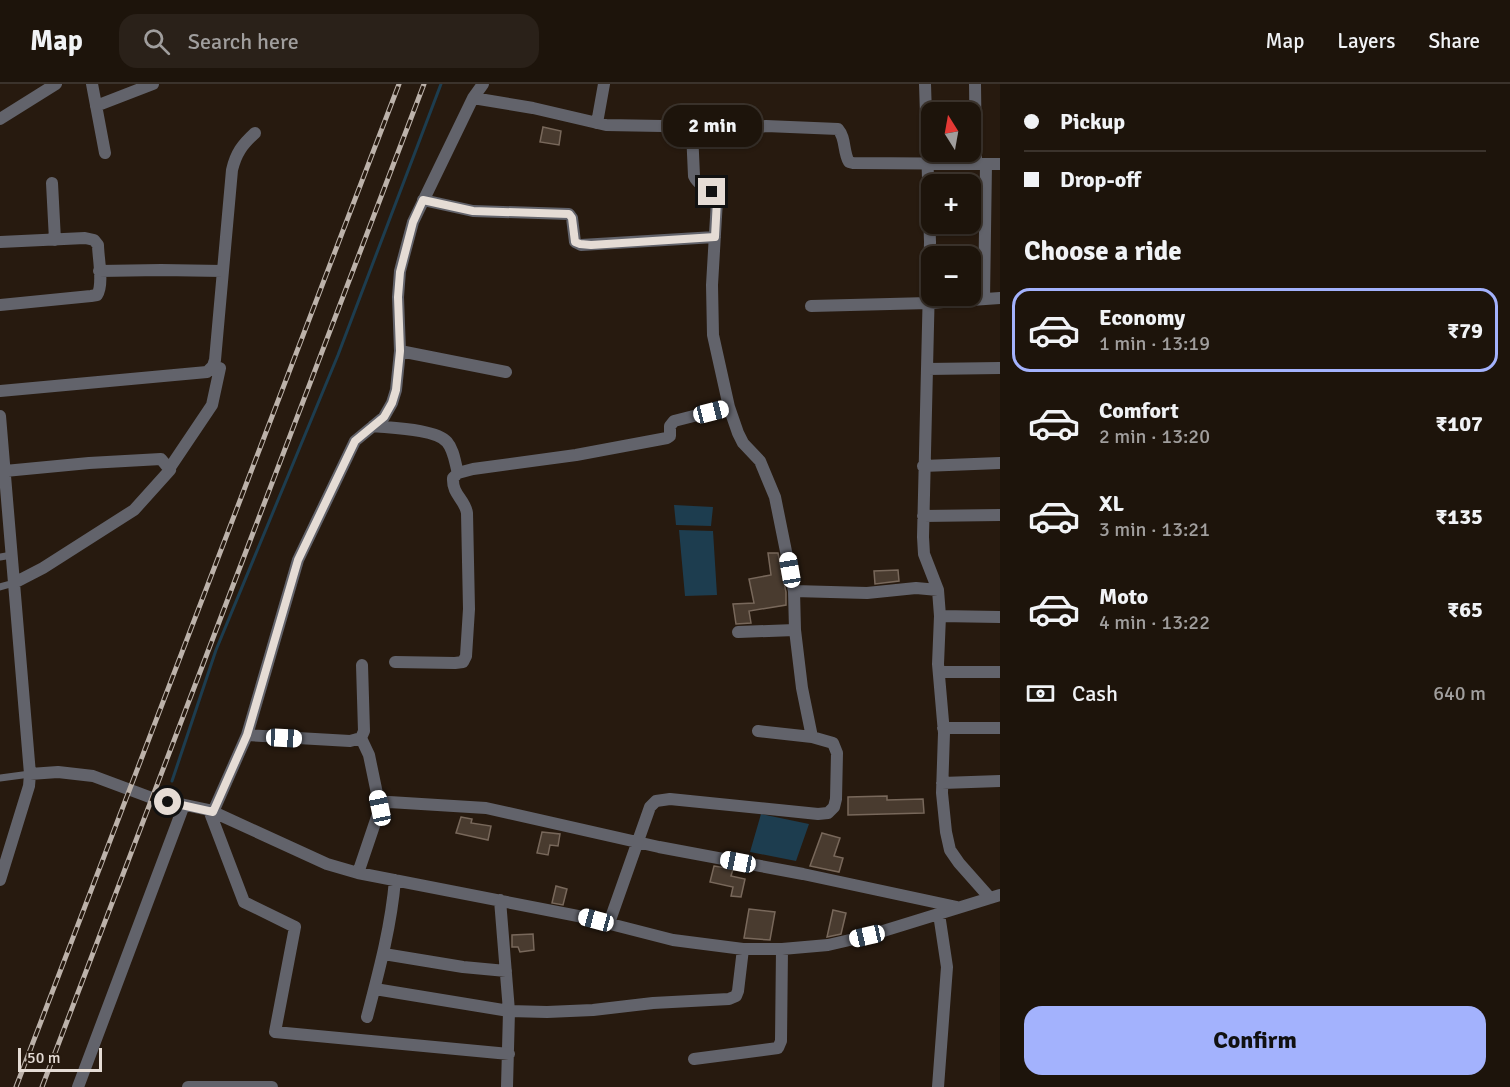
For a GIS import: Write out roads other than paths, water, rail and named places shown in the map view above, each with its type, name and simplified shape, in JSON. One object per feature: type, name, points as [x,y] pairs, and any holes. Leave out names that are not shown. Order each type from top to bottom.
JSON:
[{"type":"street","points":[[0,119],[56,84]]},
{"type":"street","points":[[92,84],[105,153]]},
{"type":"street","points":[[96,106],[153,84]]},
{"type":"street","points":[[483,84],[473,98],[413,222],[400,272],[398,297],[400,351],[396,390],[392,403],[384,417],[355,441],[298,560],[247,735],[211,811],[244,902],[295,927],[275,1032],[509,1054]]},
{"type":"street","points":[[597,123],[604,84]]},
{"type":"street","points":[[925,84],[928,246]]},
{"type":"street","points":[[975,84],[981,163],[984,299]]},
{"type":"street","points":[[473,98],[533,108],[597,123],[662,126],[723,134],[766,126],[838,129],[842,133],[846,159],[849,162],[1000,164]]},
{"type":"street","points":[[692,131],[694,176],[697,182],[712,192],[717,200],[712,285],[713,335],[729,407],[743,443],[760,461],[767,475],[783,532],[794,591],[795,630],[802,688],[812,737]]},
{"type":"street","points":[[0,391],[207,372],[213,366],[232,170],[235,156],[241,146],[255,133]]},
{"type":"street","points":[[52,183],[55,240]]},
{"type":"street","points":[[423,200],[473,211],[569,214],[572,218],[575,242],[580,244],[715,237]]},
{"type":"street","points":[[0,242],[85,238],[94,240],[98,245],[100,291],[97,295],[0,305]]},
{"type":"street","points":[[99,272],[224,271]]},
{"type":"street","points":[[981,299],[1000,298]]},
{"type":"street","points":[[811,306],[921,303]]},
{"type":"street","points":[[929,306],[923,466],[924,554],[938,590],[939,672],[943,728],[942,783],[946,832],[950,849],[959,863],[995,896]]},
{"type":"street","points":[[400,351],[506,372]]},
{"type":"street","points":[[14,583],[43,568],[134,510],[170,470],[169,468],[212,405],[220,368]]},
{"type":"street","points":[[927,369],[1000,368]]},
{"type":"street","points":[[395,662],[455,663],[463,662],[466,656],[469,609],[467,513],[466,504],[458,497],[453,485],[453,478],[458,473],[667,438],[670,436],[670,426],[674,421],[729,407]]},
{"type":"street","points":[[0,416],[5,471],[6,556],[14,583],[30,774],[29,786],[0,880]]},
{"type":"street","points":[[373,426],[434,434],[447,441],[452,450],[458,473]]},
{"type":"street","points":[[5,471],[161,459],[169,468]]},
{"type":"street","points":[[923,466],[1000,464]]},
{"type":"street","points":[[923,516],[1000,515]]},
{"type":"street","points":[[794,591],[867,593],[916,588],[938,590]]},
{"type":"street","points":[[940,616],[1000,617]]},
{"type":"street","points":[[738,632],[795,630]]},
{"type":"street","points":[[362,665],[364,731],[361,738],[369,755],[380,808]]},
{"type":"street","points":[[939,672],[1000,672]]},
{"type":"street","points":[[943,728],[1000,728]]},
{"type":"street","points":[[609,923],[650,807],[656,801],[670,799],[818,814],[828,813],[834,807],[837,753],[833,743],[812,737],[758,731]]},
{"type":"street","points":[[247,735],[350,741],[361,738]]},
{"type":"street","points":[[30,774],[58,772],[93,776],[152,798],[211,811],[327,864],[358,873],[609,923],[673,940],[743,949],[782,949],[828,945],[995,896]]},
{"type":"street","points":[[942,783],[1000,781]]},
{"type":"street","points":[[358,873],[380,808],[383,803],[389,802],[486,808],[637,842],[959,907]]},
{"type":"street","points":[[78,1087],[184,805]]},
{"type":"street","points":[[367,1017],[393,910],[395,880]]},
{"type":"street","points":[[914,898],[918,920]]},
{"type":"street","points":[[500,900],[510,1011],[507,1087]]},
{"type":"street","points":[[938,1087],[947,966],[939,914]]},
{"type":"street","points":[[375,989],[510,1011],[593,1010],[653,1003],[729,999],[736,996],[738,991],[743,949]]},
{"type":"street","points":[[694,1059],[778,1048],[781,1041],[782,949]]},
{"type":"street","points":[[384,954],[463,967],[507,971]]},
{"type":"street","points":[[188,1087],[272,1087]]},
{"type":"lane","points":[[0,587],[14,583]]},
{"type":"lane","points":[[0,778],[30,774]]},
{"type":"water","points":[[674,505],[713,507],[711,526],[676,525]]},
{"type":"water","points":[[679,530],[713,531],[717,595],[685,596]]},
{"type":"water","points":[[761,814],[809,824],[796,861],[750,852]]},
{"type":"waterway","points":[[172,781],[216,650],[338,355],[441,84]]},
{"type":"railway","points":[[16,1087],[399,84]]},
{"type":"railway","points":[[42,1087],[424,84]]}]
